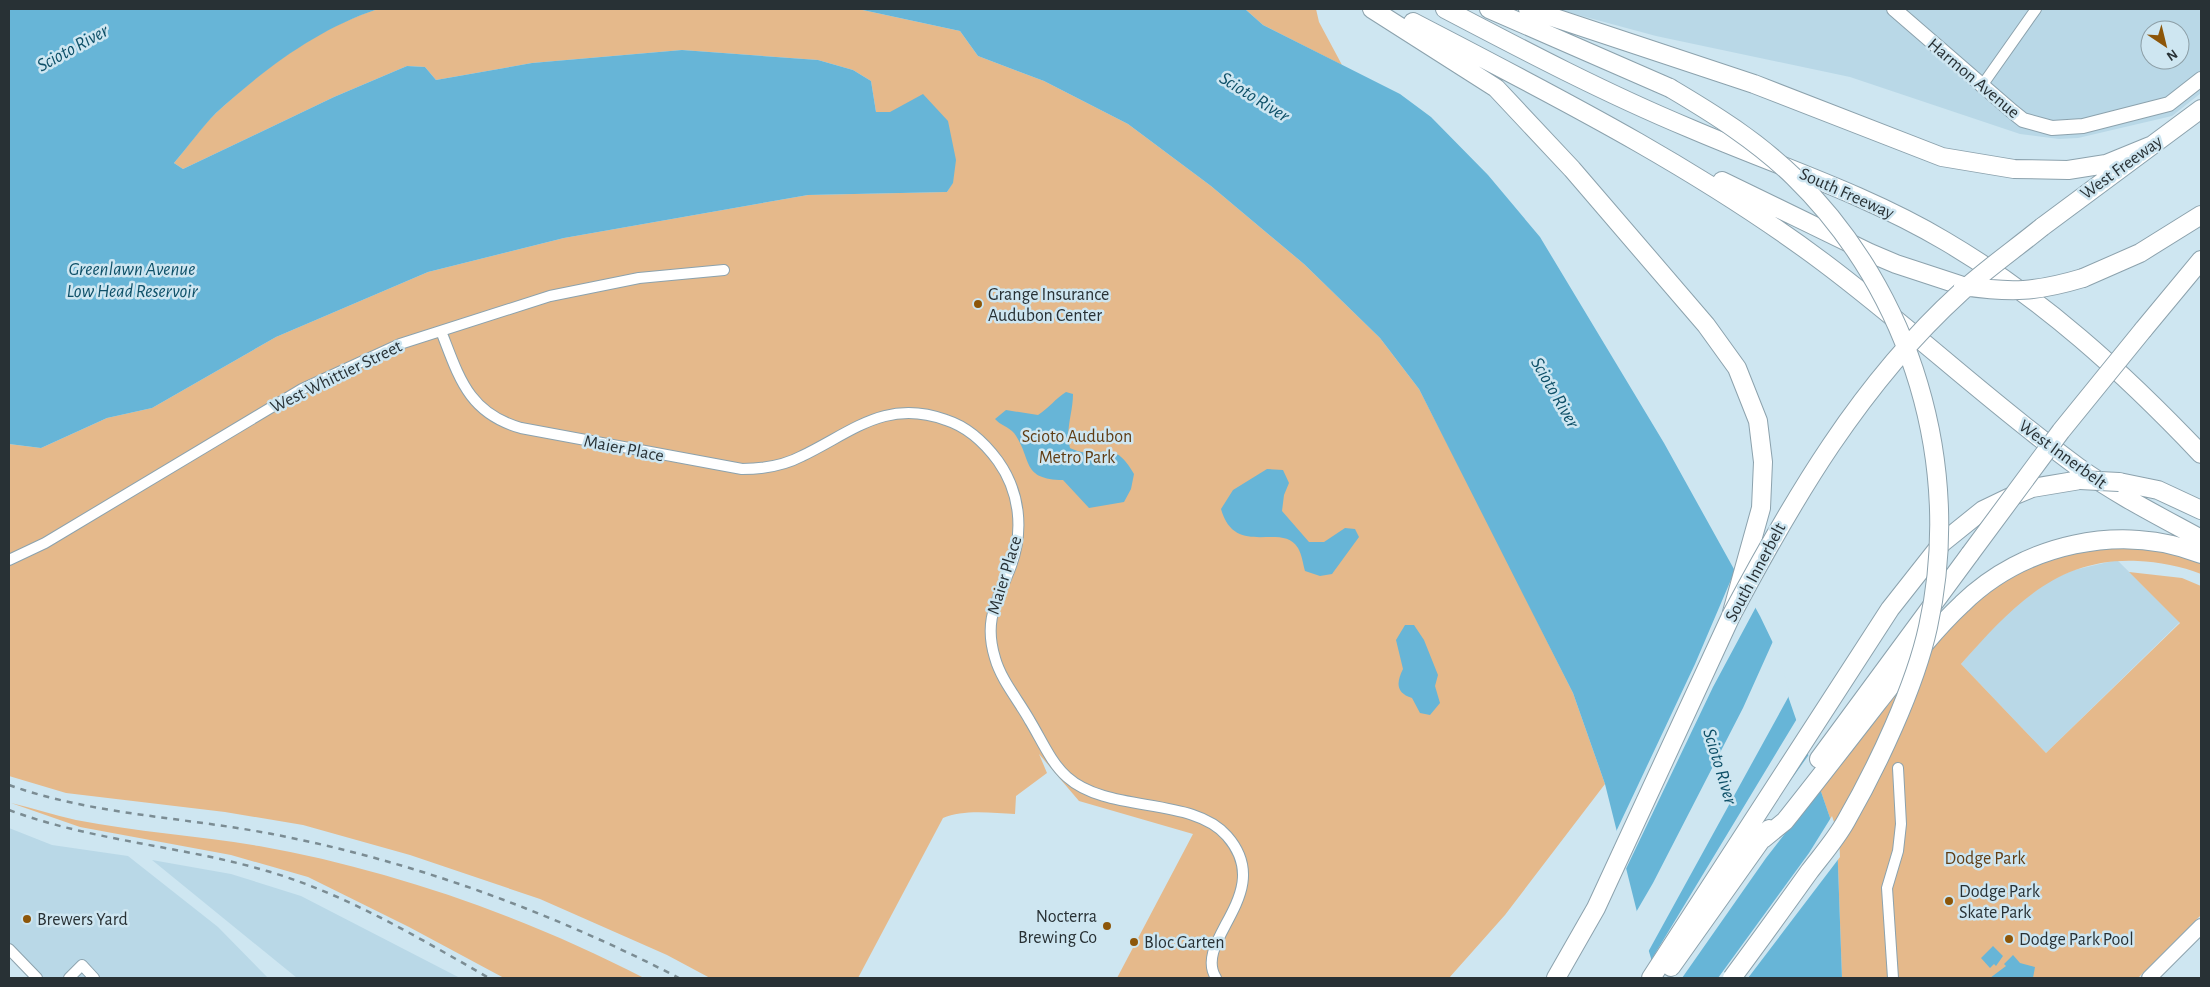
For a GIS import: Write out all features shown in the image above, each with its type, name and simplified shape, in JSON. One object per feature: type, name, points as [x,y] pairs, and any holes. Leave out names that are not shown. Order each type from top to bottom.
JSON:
[{"type":"highway","points":[[1372,9],[1496,88],[1572,169],[1726,350],[1737,368],[1752,401],[1762,442],[1761,508],[1731,616]]},
{"type":"highway","points":[[1388,9],[1622,134],[1870,253],[1896,264],[1963,286],[1997,291],[2023,292],[2048,289],[2083,278],[2140,253],[2201,215]]},
{"type":"highway","name":"South Freeway","points":[[1445,9],[1533,55],[1635,104],[1689,128],[1784,165],[1887,210],[1944,240],[1990,269],[2076,332],[2158,408],[2201,454]]},
{"type":"highway","points":[[1489,9],[1670,88],[1739,131],[1794,177],[1826,212],[1857,251],[1884,298],[1914,364],[1928,421],[1938,479],[1939,537],[1934,598],[1928,629],[1904,698],[1846,822],[1732,978]]},
{"type":"highway","points":[[1528,9],[1754,84],[1942,157],[2014,169],[2068,170],[2106,164],[2150,146]]},
{"type":"highway","name":"West Freeway","points":[[2042,227],[2201,110]]},
{"type":"highway","name":"West Innerbelt","points":[[1622,134],[1723,192],[1815,256],[1936,352],[2032,432],[2080,468],[2112,490],[2201,538]]},
{"type":"highway","name":"South Innerbelt","points":[[1556,978],[1596,908],[1731,616],[1799,492],[1848,419],[1893,363],[1959,294],[2042,227]]},
{"type":"highway","points":[[1662,978],[1763,839],[1778,814],[2061,431],[2201,260]]},
{"type":"highway","points":[[1651,978],[1890,608],[1942,543],[1983,510],[2008,498],[2032,488],[2080,480],[2119,482],[2158,490],[2201,510]]},
{"type":"highway","points":[[1763,839],[1784,821],[1933,634],[1963,602],[1995,576],[2015,565],[2049,551],[2099,541],[2135,540],[2189,549],[2201,554]]},
{"type":"main road","name":"Harmon Avenue","points":[[1894,9],[1981,86],[2023,120],[2052,128],[2068,128],[2168,104],[2201,79]]},
{"type":"main road","points":[[2149,978],[2201,926]]},
{"type":"street","points":[[1981,86],[2036,9]]},
{"type":"street","name":"West Whittier Street","points":[[9,560],[45,544],[302,389],[366,358],[441,330],[506,309],[571,292],[639,278],[724,270]]},
{"type":"street","name":"Maier Place","points":[[441,330],[462,383],[474,400],[486,413],[508,425],[521,428],[742,469],[769,467],[786,463],[802,457],[863,422],[891,414],[920,413],[934,416],[975,435],[987,447],[1004,470],[1010,481],[1018,510],[1018,538],[1015,552],[995,602],[991,619],[990,634],[998,665],[1059,768],[1074,783],[1103,795],[1206,820],[1223,832],[1234,845],[1241,862],[1243,878],[1238,905],[1212,955],[1212,969],[1216,978]]},
{"type":"street","points":[[1893,978],[1888,888],[1898,851],[1900,824],[1898,768]]},
{"type":"street","points":[[9,949],[37,978]]},
{"type":"street","points":[[69,978],[82,966],[94,978]]},
{"type":"shaded area","points":[[1556,9],[2201,9],[2201,93],[2172,116],[2078,138],[2059,139],[2020,134],[1850,77],[1656,36]]},
{"type":"shaded area","points":[[2117,560],[2180,622],[2046,753],[1961,664],[2001,618],[2046,582],[2074,570]]},
{"type":"shaded area","points":[[9,828],[52,845],[128,856],[218,927],[268,978],[38,978],[9,947]]},
{"type":"shaded area","points":[[152,860],[231,874],[301,896],[460,978],[297,978]]},
{"type":"green space","name":"Scioto Audubon Metro Park","points":[[378,9],[858,9],[960,31],[978,56],[1044,81],[1128,124],[1211,186],[1304,264],[1380,338],[1419,389],[1573,693],[1605,784],[1505,915],[1449,978],[1117,978],[1193,834],[1079,801],[1039,754],[1047,773],[1016,796],[1015,814],[988,812],[960,813],[943,818],[858,978],[710,978],[667,955],[540,899],[410,855],[303,825],[225,812],[66,793],[9,776],[9,444],[41,448],[107,418],[152,408],[276,337],[428,272],[564,238],[808,195],[947,192],[953,182],[890,112],[876,112],[871,81],[853,70],[818,60],[682,50],[532,63],[436,80],[425,67],[407,66],[334,97],[183,169],[174,163],[216,113],[271,66],[333,27]]},
{"type":"green space","points":[[1245,9],[1316,9],[1319,22],[1342,65],[1263,25]]},
{"type":"green space","name":"Dodge Park","points":[[2126,547],[2173,554],[2201,562],[2201,574],[2170,565],[2138,561],[2109,562],[2083,568],[2059,577],[2037,590],[2017,606],[1961,664],[2046,753],[2180,623],[2129,572],[2182,578],[2201,586],[2201,915],[2138,978],[1842,978],[1837,838],[1820,789],[1938,640],[1978,600],[2021,572],[2045,561],[2097,549]]},
{"type":"green space","points":[[11,803],[76,820],[259,846],[358,868],[407,882],[505,915],[553,935],[644,978],[504,978],[409,927],[308,877],[231,855],[80,827]]},
{"type":"water","name":"Greenlawn Avenue Low Head Reservoir","points":[[9,9],[378,9],[355,17],[312,39],[253,81],[216,113],[174,163],[183,169],[334,97],[407,66],[425,67],[436,80],[532,63],[682,50],[818,60],[853,70],[871,81],[876,112],[890,112],[923,94],[948,121],[956,160],[953,183],[947,192],[808,195],[564,238],[428,272],[276,337],[152,408],[107,418],[41,448],[9,444]]},
{"type":"water","name":"Scioto River","points":[[858,9],[1245,9],[1263,25],[1400,94],[1431,117],[1488,175],[1540,237],[1664,443],[1760,616],[1773,643],[1789,699],[1837,838],[1842,978],[1657,978],[1637,912],[1605,784],[1573,693],[1419,389],[1380,338],[1304,264],[1211,186],[1128,124],[1044,81],[978,56],[960,31]]},
{"type":"water","points":[[1066,392],[1073,394],[1068,434],[1070,448],[1090,453],[1112,452],[1119,455],[1126,462],[1134,474],[1131,489],[1124,502],[1089,508],[1063,480],[1049,479],[1034,472],[1014,433],[995,419],[1006,410],[1038,415]]},
{"type":"water","points":[[1267,469],[1283,470],[1289,483],[1284,495],[1282,511],[1309,542],[1324,542],[1345,528],[1355,529],[1359,537],[1332,574],[1320,576],[1305,571],[1298,548],[1291,541],[1281,538],[1247,536],[1237,532],[1228,524],[1221,509],[1233,490]]},
{"type":"water","points":[[1405,625],[1414,625],[1424,640],[1438,675],[1435,686],[1440,703],[1430,715],[1420,713],[1412,698],[1403,693],[1399,687],[1399,679],[1403,669],[1396,640]]},
{"type":"water","points":[[1993,946],[2003,956],[1996,966],[1994,964],[1990,968],[1981,958]]},
{"type":"water","points":[[2013,955],[2020,963],[2035,967],[2033,978],[1990,978],[2006,966],[2004,964]]},
{"type":"pier","points":[[1736,568],[1757,605],[1713,687],[1624,873],[1615,834],[1695,664]]},
{"type":"pier","points":[[1774,639],[1790,694],[1647,954],[1635,914],[1653,883],[1743,708]]},
{"type":"pier","points":[[1798,717],[1808,747],[1751,836],[1810,753],[1822,786],[1766,858],[1682,978],[1655,978],[1650,962]]},
{"type":"pier","points":[[1832,816],[1839,837],[1840,857],[1748,978],[1718,978],[1809,853]]},
{"type":"railway","points":[[9,785],[73,803],[272,834],[325,845],[377,859],[480,891],[531,911],[581,931],[679,978]]},
{"type":"railway","points":[[9,810],[72,829],[235,862],[296,881],[354,904],[489,978]]},
{"type":"place","name":"Grange Insurance Audubon Center","points":[[978,304]]},
{"type":"place","name":"Dodge Park Skate Park","points":[[1949,901]]},
{"type":"place","name":"Brewers Yard","points":[[27,919]]},
{"type":"place","name":"Nocterra Brewing Co","points":[[1107,926]]},
{"type":"place","name":"Dodge Park Pool","points":[[2009,939]]},
{"type":"place","name":"Bloc Garten","points":[[1134,942]]}]
